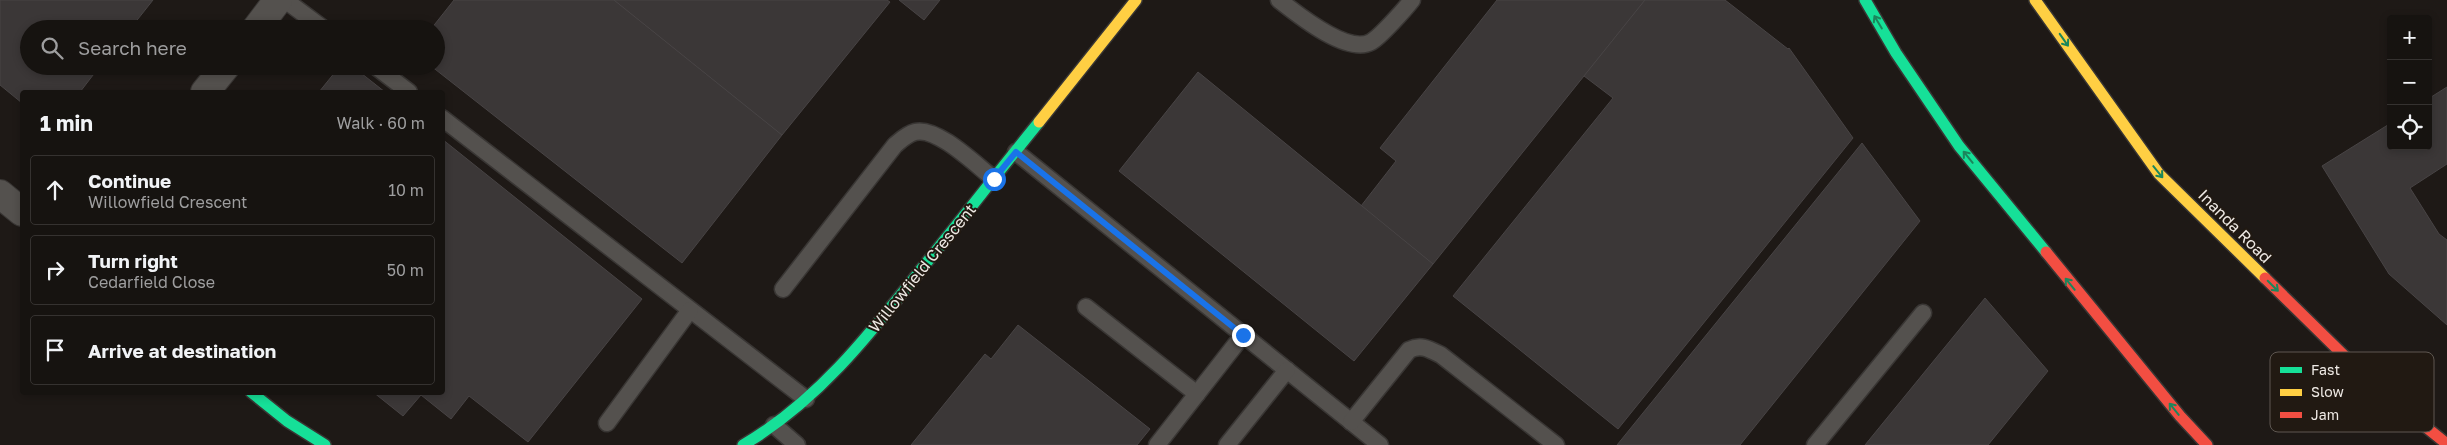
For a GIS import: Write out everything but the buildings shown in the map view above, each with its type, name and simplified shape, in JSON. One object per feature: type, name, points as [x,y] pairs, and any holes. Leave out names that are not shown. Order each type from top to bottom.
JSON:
[{"type":"main road","name":"Willowfield Crescent","points":[[744,445],[774,425],[828,380],[874,329],[1136,0]]},
{"type":"main road","points":[[1864,0],[1896,53],[1959,146],[2180,416],[2207,445]]},
{"type":"main road","name":"Inanda Road","points":[[2035,0],[2159,174],[2340,352]]},
{"type":"main road","points":[[255,395],[287,421],[325,445]]},
{"type":"main road","name":"Inanda Road","points":[[2432,432],[2447,444]]},
{"type":"street","points":[[263,20],[278,0]]},
{"type":"street","points":[[207,90],[219,75]]},
{"type":"street","points":[[0,194],[20,210]]},
{"type":"lane","points":[[284,0],[312,20]]},
{"type":"lane","points":[[1279,0],[1314,26],[1339,39],[1357,44],[1371,42],[1412,0]]},
{"type":"lane","points":[[387,75],[406,90]]},
{"type":"lane","points":[[445,120],[806,399]]},
{"type":"lane","points":[[783,289],[895,145],[906,136],[916,131],[934,135],[949,143],[994,179]]},
{"type":"lane","points":[[1016,152],[1380,445]]},
{"type":"lane","points":[[1086,306],[1197,394]]},
{"type":"lane","points":[[607,423],[690,310]]},
{"type":"lane","points":[[1815,445],[1923,313]]},
{"type":"lane","points":[[1157,445],[1243,335]]},
{"type":"lane","points":[[1351,422],[1409,350],[1415,347],[1426,347],[1440,355],[1556,445]]},
{"type":"lane","points":[[1227,445],[1287,370]]},
{"type":"lane","points":[[774,425],[797,445]]},
{"type":"traffic: fast","points":[[1865,0],[1896,53],[1959,146],[2046,252]]},
{"type":"traffic: fast","points":[[743,445],[770,428],[795,408],[841,365],[883,317],[1039,122]]},
{"type":"traffic: fast","points":[[255,395],[287,421],[325,445]]},
{"type":"traffic: slow","points":[[1039,122],[1136,0]]},
{"type":"traffic: slow","points":[[2035,0],[2159,174],[2265,278]]},
{"type":"traffic: jam","points":[[2046,252],[2180,416],[2207,445]]},
{"type":"traffic: jam","points":[[2265,278],[2340,352]]},
{"type":"traffic: jam","points":[[2432,432],[2447,444]]},
{"type":"route","points":[[994,179],[1016,152],[1243,335]]}]
